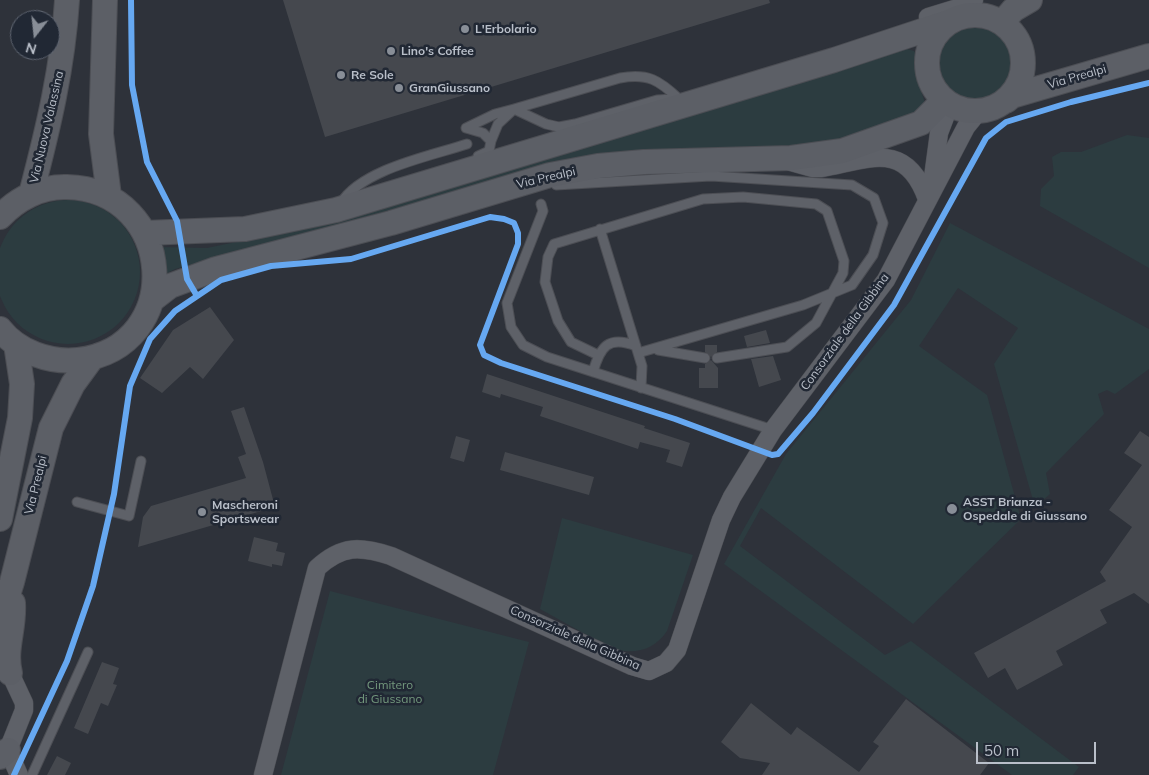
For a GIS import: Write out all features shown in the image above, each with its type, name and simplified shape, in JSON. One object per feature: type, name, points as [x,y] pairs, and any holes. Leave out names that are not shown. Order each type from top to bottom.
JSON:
[{"type":"main road","name":"Via Nuova Valassina","points":[[31,194],[53,110],[62,62],[66,0]]},
{"type":"main road","points":[[105,0],[102,134],[109,196]]},
{"type":"main road","points":[[144,233],[245,229],[336,210],[886,43],[969,9],[984,16],[1001,14],[1013,10],[1030,0]]},
{"type":"main road","points":[[969,9],[939,31],[932,41],[927,60],[930,79],[947,102],[964,110],[980,111],[998,106],[1006,101],[1020,83],[1024,61],[1017,39],[1001,14]]},
{"type":"main road","name":"Via Prealpi","points":[[1006,101],[1012,96],[1149,56]]},
{"type":"main road","name":"Via Prealpi","points":[[152,300],[170,286],[216,269],[550,175],[598,166],[644,162],[781,158],[842,151],[862,146],[921,123],[947,102]]},
{"type":"main road","points":[[0,218],[15,203],[31,194],[57,186],[84,187],[109,196],[126,208],[150,243],[155,265],[152,300],[135,331],[115,347],[92,358],[66,361],[40,356],[8,336]]},
{"type":"main road","points":[[0,518],[20,418],[22,384],[8,336]]},
{"type":"main road","name":"Via Prealpi","points":[[0,622],[12,582],[50,428],[73,384],[92,358]]},
{"type":"main road","points":[[10,673],[7,650],[14,614],[12,582]]},
{"type":"street","points":[[886,43],[906,24],[961,7],[969,9]]},
{"type":"street","points":[[929,195],[939,133],[947,102]]},
{"type":"street","points":[[929,195],[944,171],[966,127],[980,111]]},
{"type":"street","points":[[781,158],[813,168],[822,168],[887,157],[898,160],[910,168],[929,195]]},
{"type":"street","name":"Consorziale della Gibbina","points":[[263,775],[317,568],[330,556],[347,550],[366,548],[391,556],[632,666],[649,671],[666,663],[677,650],[721,520],[732,497],[773,430],[886,280],[929,195]]},
{"type":"street","points":[[10,673],[24,703],[24,710],[4,754],[19,775]]},
{"type":"lane","points":[[491,141],[483,133],[466,128],[495,114],[514,110],[611,80],[638,75],[653,79],[679,99]]},
{"type":"lane","points":[[514,110],[559,127],[657,100],[703,99]]},
{"type":"lane","points":[[467,160],[485,154],[491,146],[491,141],[498,124],[514,110]]},
{"type":"lane","points":[[336,210],[345,196],[387,170],[467,144]]},
{"type":"lane","points":[[386,195],[420,174]]},
{"type":"lane","points":[[424,212],[450,214],[543,188],[617,180],[711,176],[852,184],[874,198],[883,223],[873,255],[852,285],[832,295],[653,349],[637,350],[622,341],[606,344],[598,355],[593,372]]},
{"type":"lane","points":[[598,355],[571,342],[558,321],[545,282],[548,258],[554,244],[703,199],[743,198],[816,204],[827,211],[844,261],[843,273],[816,323],[787,347],[717,358]]},
{"type":"lane","points":[[541,204],[543,211],[507,303],[511,326],[523,345],[547,357],[773,430]]},
{"type":"lane","points":[[600,229],[642,366],[641,388]]},
{"type":"lane","points":[[653,349],[705,358]]},
{"type":"lane","points":[[77,502],[129,516],[141,461]]},
{"type":"lane","points":[[32,775],[88,652]]},
{"type":"green space","points":[[976,24],[991,27],[1003,36],[1012,48],[1015,63],[1012,78],[1003,90],[991,99],[976,102],[961,99],[949,90],[940,78],[937,63],[940,48],[949,36],[961,27]]},
{"type":"green space","points":[[907,49],[914,51],[917,56],[916,75],[925,103],[920,115],[828,145],[548,167],[175,269],[162,276],[156,247],[207,248],[246,240]]},
{"type":"green space","points":[[1127,135],[1149,138],[1149,268],[1040,206],[1041,189],[1054,176],[1052,157],[1061,152],[1081,152]]},
{"type":"green space","points":[[68,200],[96,205],[119,221],[135,244],[140,272],[135,300],[119,323],[96,339],[68,344],[40,339],[17,323],[1,300],[-4,272],[1,244],[17,221],[40,205]]},
{"type":"green space","points":[[950,223],[1149,329],[1149,369],[1115,394],[1107,390],[1098,394],[1104,414],[1046,473],[1050,494],[1035,507],[994,364],[1018,328],[958,288],[919,346],[987,395],[1021,519],[913,624],[761,508],[740,546],[885,655],[911,641],[1079,767],[1073,775],[1012,775],[724,564],[786,454],[911,300]]},
{"type":"green space","points":[[562,518],[693,555],[667,631],[659,641],[643,650],[624,651],[596,639],[540,609]]},
{"type":"green space","name":"Cimitero di Giussano","points":[[330,591],[529,642],[493,775],[281,775]]},
{"type":"building","name":"GranGiussano","points":[[283,0],[769,0],[770,3],[325,137]]},
{"type":"building","points":[[210,307],[234,340],[203,379],[190,367],[162,393],[140,378],[173,330]]},
{"type":"building","points":[[766,330],[770,343],[747,347],[744,336]]},
{"type":"building","points":[[705,345],[717,345],[717,352],[711,357],[705,352]]},
{"type":"building","points":[[773,356],[781,380],[759,387],[751,359]]},
{"type":"building","points":[[711,360],[718,368],[718,388],[699,388],[699,368],[705,368],[705,364]]},
{"type":"building","points":[[487,374],[645,426],[644,428],[690,443],[682,467],[666,462],[670,450],[640,442],[638,449],[540,416],[543,407],[501,394],[500,398],[482,392]]},
{"type":"building","name":"Mascheroni Sportswear","points":[[244,407],[263,462],[275,507],[138,547],[143,517],[151,506],[246,478],[238,457],[246,454],[231,411]]},
{"type":"building","points":[[1140,431],[1149,437],[1149,604],[1134,593],[1100,610],[1107,623],[1056,651],[1063,665],[1017,690],[1005,668],[988,678],[974,653],[1106,581],[1100,572],[1132,527],[1109,510],[1142,465],[1124,453]]},
{"type":"building","points":[[456,436],[470,440],[464,462],[450,458]]},
{"type":"building","points":[[505,452],[594,477],[589,495],[500,470]]},
{"type":"building","points":[[254,537],[278,543],[276,551],[285,553],[282,566],[272,564],[272,567],[248,561]]},
{"type":"building","points":[[102,662],[119,668],[113,684],[117,685],[108,706],[101,703],[88,734],[74,728]]},
{"type":"building","points":[[906,699],[989,763],[980,775],[762,775],[770,763],[740,758],[721,742],[751,703],[791,735],[797,727],[859,772],[879,746],[873,742]]},
{"type":"building","points":[[57,756],[71,763],[65,775],[47,775]]},
{"type":"cycle path","points":[[131,0],[132,85],[147,162],[177,221],[187,279],[197,296]]},
{"type":"cycle path","points":[[14,775],[67,661],[93,586],[114,494],[130,386],[150,339],[175,311],[221,280],[271,266],[351,259],[490,217],[504,219],[514,223],[518,233],[518,244],[480,345],[484,355],[501,363],[675,419],[772,455],[778,454],[813,413],[894,305],[986,138],[1006,122],[1071,102],[1149,83]]},
{"type":"place","name":"L'Erbolario","points":[[465,29]]},
{"type":"place","name":"Lino's Coffee","points":[[391,51]]},
{"type":"place","name":"Re Sole","points":[[341,75]]},
{"type":"place","name":"GranGiussano","points":[[399,88]]},
{"type":"place","name":"ASST Brianza - Ospedale di Giussano","points":[[952,509]]},
{"type":"place","name":"Mascheroni Sportswear","points":[[202,512]]}]
